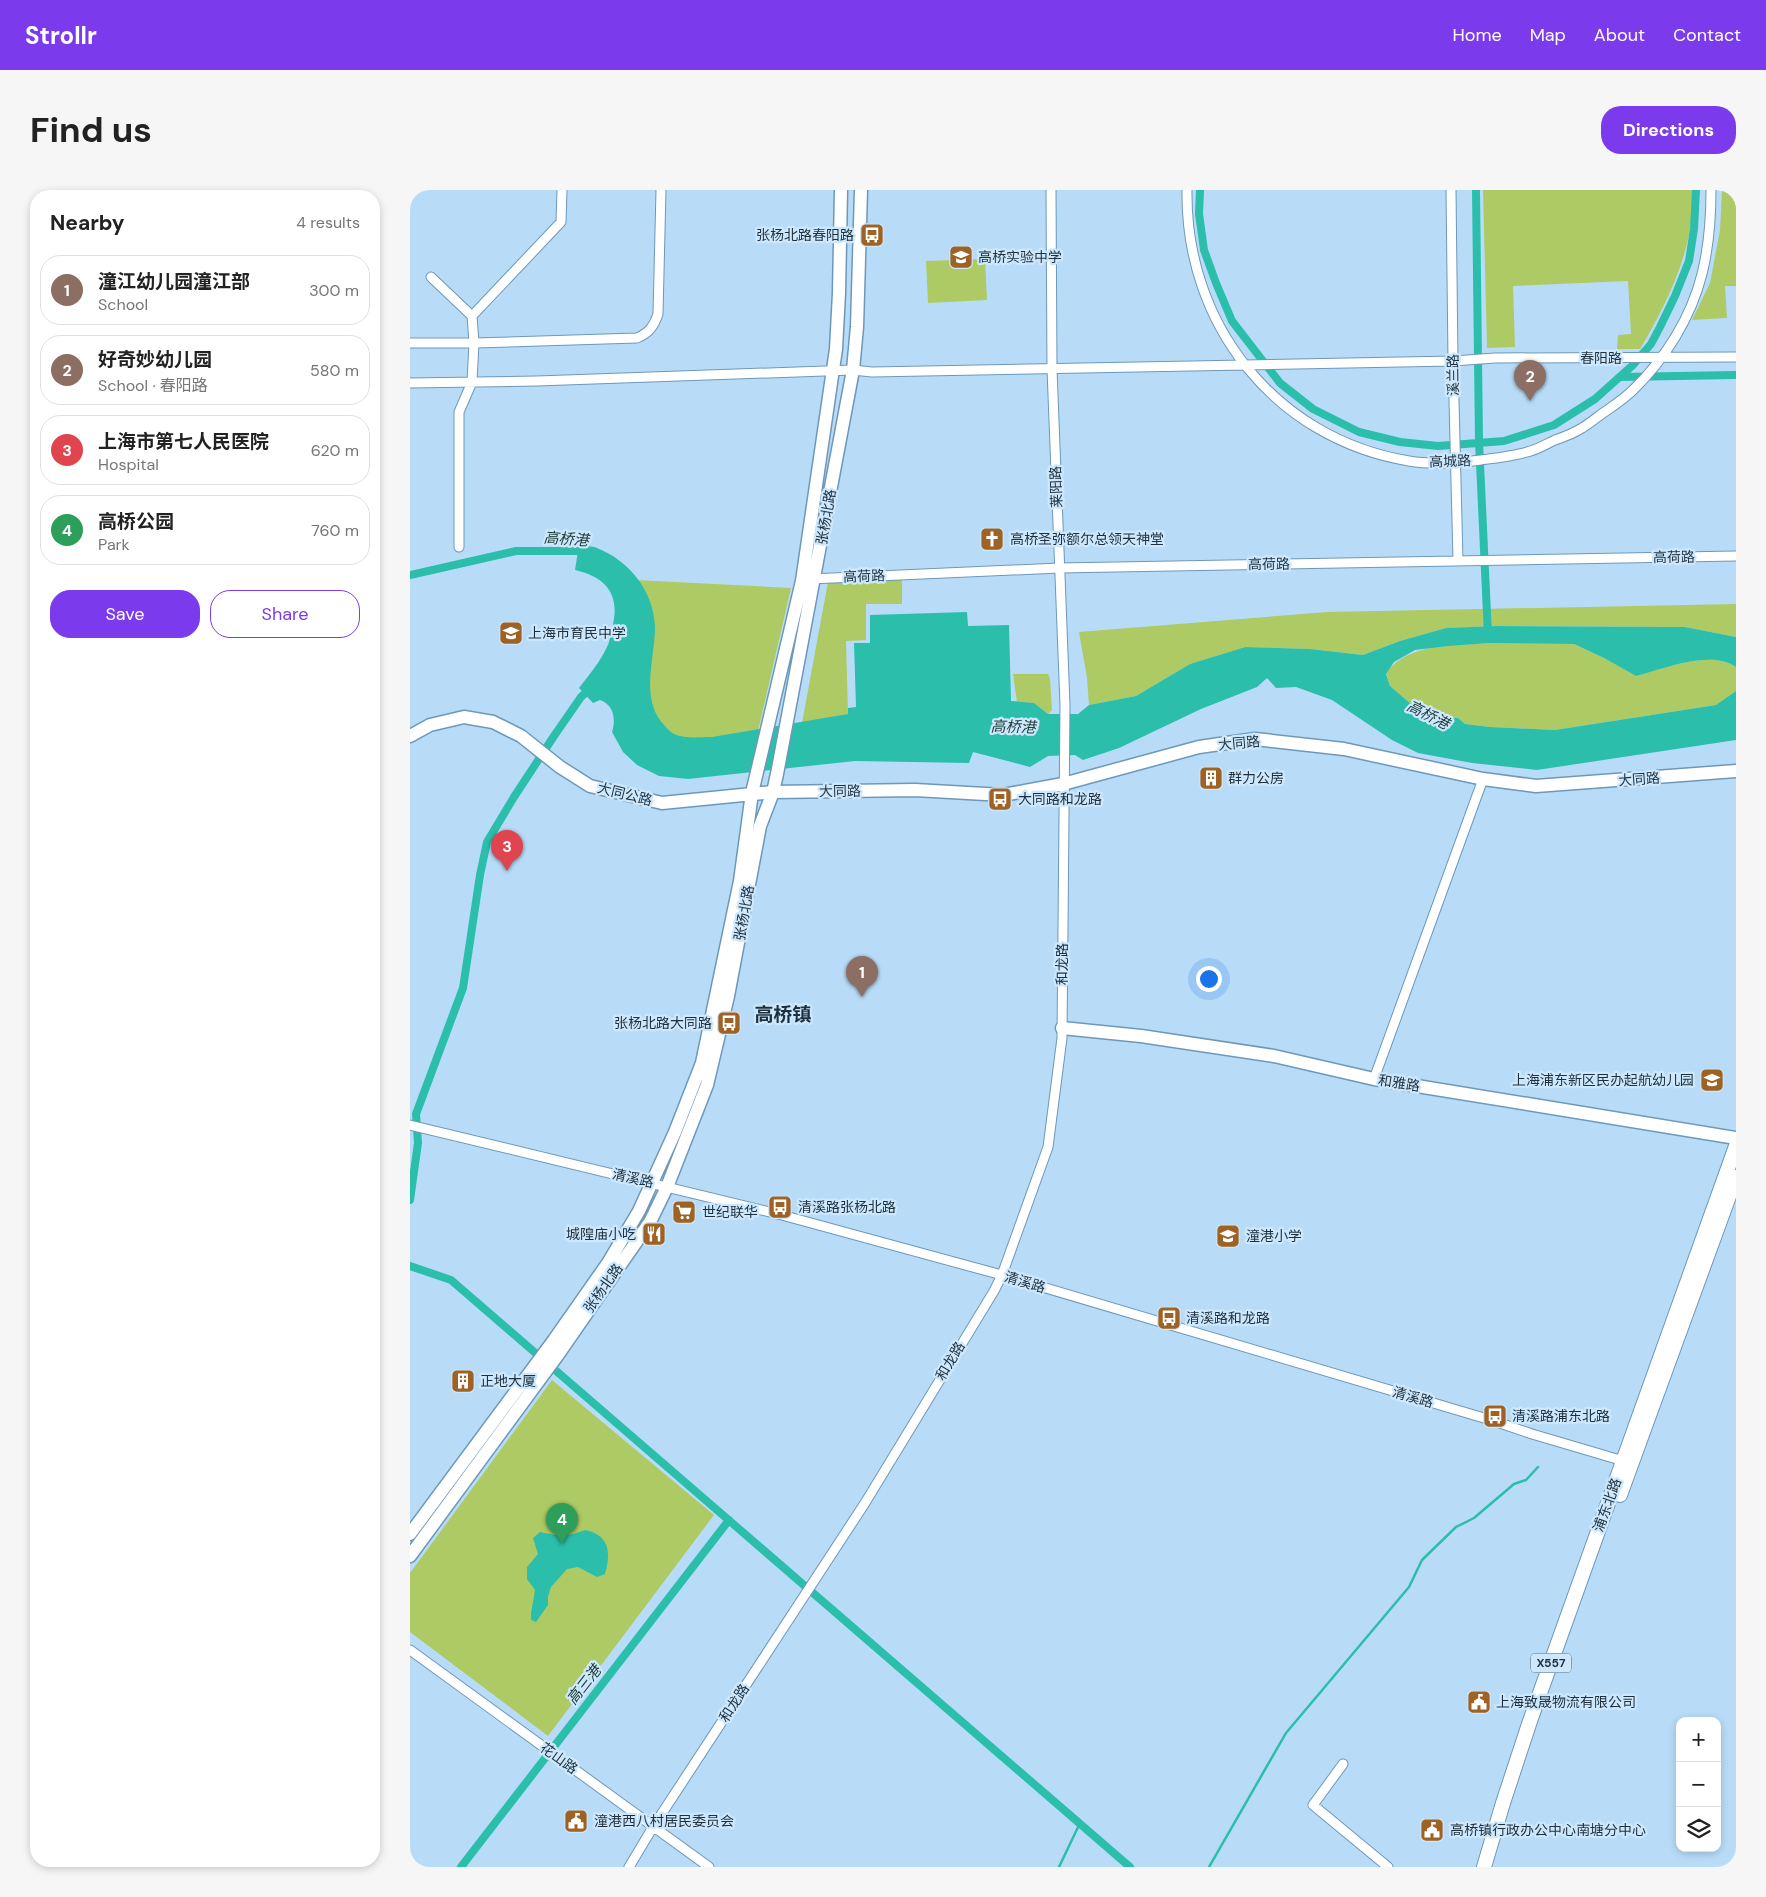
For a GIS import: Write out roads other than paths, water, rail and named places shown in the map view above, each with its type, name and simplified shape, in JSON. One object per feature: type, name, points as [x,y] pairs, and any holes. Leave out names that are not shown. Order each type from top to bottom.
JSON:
[{"type":"main road","name":"张杨北路","points":[[410,1556],[544,1362],[639,1211],[675,1132],[702,1063],[740,881],[752,793],[802,581],[836,349],[841,190]]},
{"type":"main road","name":"张杨北路","points":[[410,1534],[650,1222],[667,1187],[707,1084],[728,996],[760,826],[773,792],[777,774],[853,370],[857,328],[861,190]]},
{"type":"main road","name":"大同公路","points":[[410,736],[430,725],[464,717],[493,722],[521,736],[560,767],[590,786],[662,803],[773,792]]},
{"type":"main road","name":"大同路","points":[[773,792],[915,790],[1003,795],[1199,747],[1255,739],[1344,749],[1483,779],[1536,786],[1736,771]]},
{"type":"main road","name":"和雅路","points":[[1062,1028],[1141,1036],[1274,1056],[1374,1079],[1736,1138]]},
{"type":"main road","name":"浦东北路","points":[[1493,1867],[1511,1807],[1627,1462],[1736,1146]]},
{"type":"main road","name":"浦东北路","points":[[1484,1867],[1502,1803],[1530,1721],[1736,1177]]},
{"type":"street","points":[[472,316],[561,222],[562,190]]},
{"type":"street","points":[[410,343],[637,338],[645,334],[654,325],[658,314],[661,190]]},
{"type":"street","name":"莱阳路","points":[[1051,190],[1052,369],[1064,705],[1063,779]]},
{"type":"street","name":"高城路","points":[[1187,190],[1186,210],[1192,255],[1204,294],[1222,333],[1245,365],[1277,400],[1316,428],[1367,451],[1410,462],[1456,464],[1528,452],[1582,429],[1632,392],[1662,358],[1689,310],[1702,276],[1711,228],[1711,190]]},
{"type":"street","name":"溪兰路","points":[[1451,190],[1458,561]]},
{"type":"street","points":[[431,277],[472,316],[474,343],[472,382],[460,412],[459,547]]},
{"type":"street","name":"春阳路","points":[[410,383],[706,377],[853,370],[1052,369],[1453,361],[1495,358],[1736,357]]},
{"type":"street","name":"高荷路","points":[[802,581],[815,578],[1059,568],[1736,556]]},
{"type":"street","name":"和龙路","points":[[629,1867],[653,1826],[865,1502],[1002,1275],[1048,1147],[1062,1028],[1063,779]]},
{"type":"street","points":[[1374,1079],[1483,779]]},
{"type":"street","name":"清溪路","points":[[410,1125],[778,1214],[1002,1275],[1627,1462]]},
{"type":"street","name":"花山路","points":[[410,1650],[709,1867]]},
{"type":"street","points":[[1342,1764],[1313,1805],[1388,1867]]},
{"type":"water","points":[[579,545],[597,548],[620,561],[630,569],[645,590],[654,614],[655,627],[650,679],[652,704],[657,716],[665,726],[673,733],[683,737],[712,737],[848,714],[848,708],[856,707],[854,643],[870,643],[870,615],[967,612],[968,626],[1009,625],[1011,701],[1034,703],[1048,714],[1078,714],[1089,705],[1136,696],[1190,664],[1245,647],[1310,649],[1363,655],[1400,641],[1446,628],[1497,626],[1685,627],[1736,637],[1736,667],[1726,662],[1701,660],[1673,665],[1636,676],[1574,644],[1490,643],[1415,650],[1394,662],[1386,674],[1390,686],[1411,704],[1439,718],[1458,718],[1465,724],[1490,727],[1555,730],[1716,705],[1736,691],[1736,740],[1537,770],[1472,763],[1418,753],[1392,740],[1332,700],[1296,687],[1276,688],[1267,678],[1257,687],[1201,709],[1119,748],[1083,760],[1075,755],[1048,756],[1030,767],[973,752],[969,763],[855,761],[688,779],[659,776],[637,765],[623,752],[612,732],[614,717],[611,709],[605,702],[600,700],[593,703],[579,688],[598,663],[608,645],[615,606],[613,597],[603,583],[586,573],[575,570]]},
{"type":"water","points":[[585,1530],[600,1536],[607,1546],[608,1559],[605,1574],[597,1577],[578,1567],[567,1569],[551,1587],[548,1605],[536,1622],[531,1620],[535,1590],[527,1579],[527,1567],[538,1554],[533,1538],[540,1532],[563,1535]]},
{"type":"waterway","points":[[1200,190],[1199,214],[1204,250],[1216,283],[1232,321],[1280,383],[1313,409],[1359,432],[1400,442],[1438,446],[1504,441],[1554,425],[1595,399],[1633,365],[1651,344],[1675,296],[1689,261],[1694,229],[1696,190]]},
{"type":"waterway","points":[[1476,190],[1479,442],[1488,635]]},
{"type":"waterway","points":[[1620,377],[1736,375]]},
{"type":"waterway","name":"高桥港","points":[[410,575],[516,551],[588,551]]},
{"type":"waterway","points":[[410,1200],[418,1143],[416,1114],[463,988],[480,875],[487,842],[554,736],[581,697],[591,688]]},
{"type":"waterway","points":[[410,1266],[451,1280],[1130,1867]]},
{"type":"waterway","points":[[1209,1867],[1286,1733],[1409,1587],[1422,1560],[1456,1527],[1474,1518],[1514,1484],[1526,1480],[1538,1467]]},
{"type":"waterway","name":"高三港","points":[[461,1867],[729,1520]]},
{"type":"waterway","points":[[1059,1867],[1080,1823]]},
{"type":"place","name":"张杨北路春阳路","points":[[872,235]]},
{"type":"place","name":"高桥实验中学","points":[[961,257]]},
{"type":"place","name":"好奇妙幼儿园","points":[[1530,401]]},
{"type":"place","name":"高桥圣弥额尔总领天神堂","points":[[992,539]]},
{"type":"place","name":"上海市育民中学","points":[[511,633]]},
{"type":"place","name":"群力公房","points":[[1211,778]]},
{"type":"place","name":"大同路和龙路","points":[[1000,799]]},
{"type":"place","name":"上海市第七人民医院","points":[[507,871]]},
{"type":"place","name":"潼江幼儿园潼江部","points":[[862,997]]},
{"type":"place","name":"张杨北路大同路","points":[[729,1023]]},
{"type":"place","name":"上海浦东新区民办起航幼儿园","points":[[1712,1080]]},
{"type":"place","name":"清溪路张杨北路","points":[[780,1207]]},
{"type":"place","name":"世纪联华","points":[[684,1212]]},
{"type":"place","name":"城隍庙小吃","points":[[654,1234]]},
{"type":"place","name":"潼港小学","points":[[1228,1236]]},
{"type":"place","name":"清溪路和龙路","points":[[1169,1318]]},
{"type":"place","name":"正地大厦","points":[[463,1381]]},
{"type":"place","name":"清溪路浦东北路","points":[[1495,1416]]},
{"type":"place","name":"高桥公园","points":[[562,1544]]},
{"type":"place","name":"上海致晟物流有限公司","points":[[1479,1702]]},
{"type":"place","name":"潼港西八村居民委员会","points":[[576,1821]]},
{"type":"place","name":"高桥镇行政办公中心南塘分中心","points":[[1432,1830]]},
{"type":"district","name":"高桥镇","points":[[783,1014]]}]
